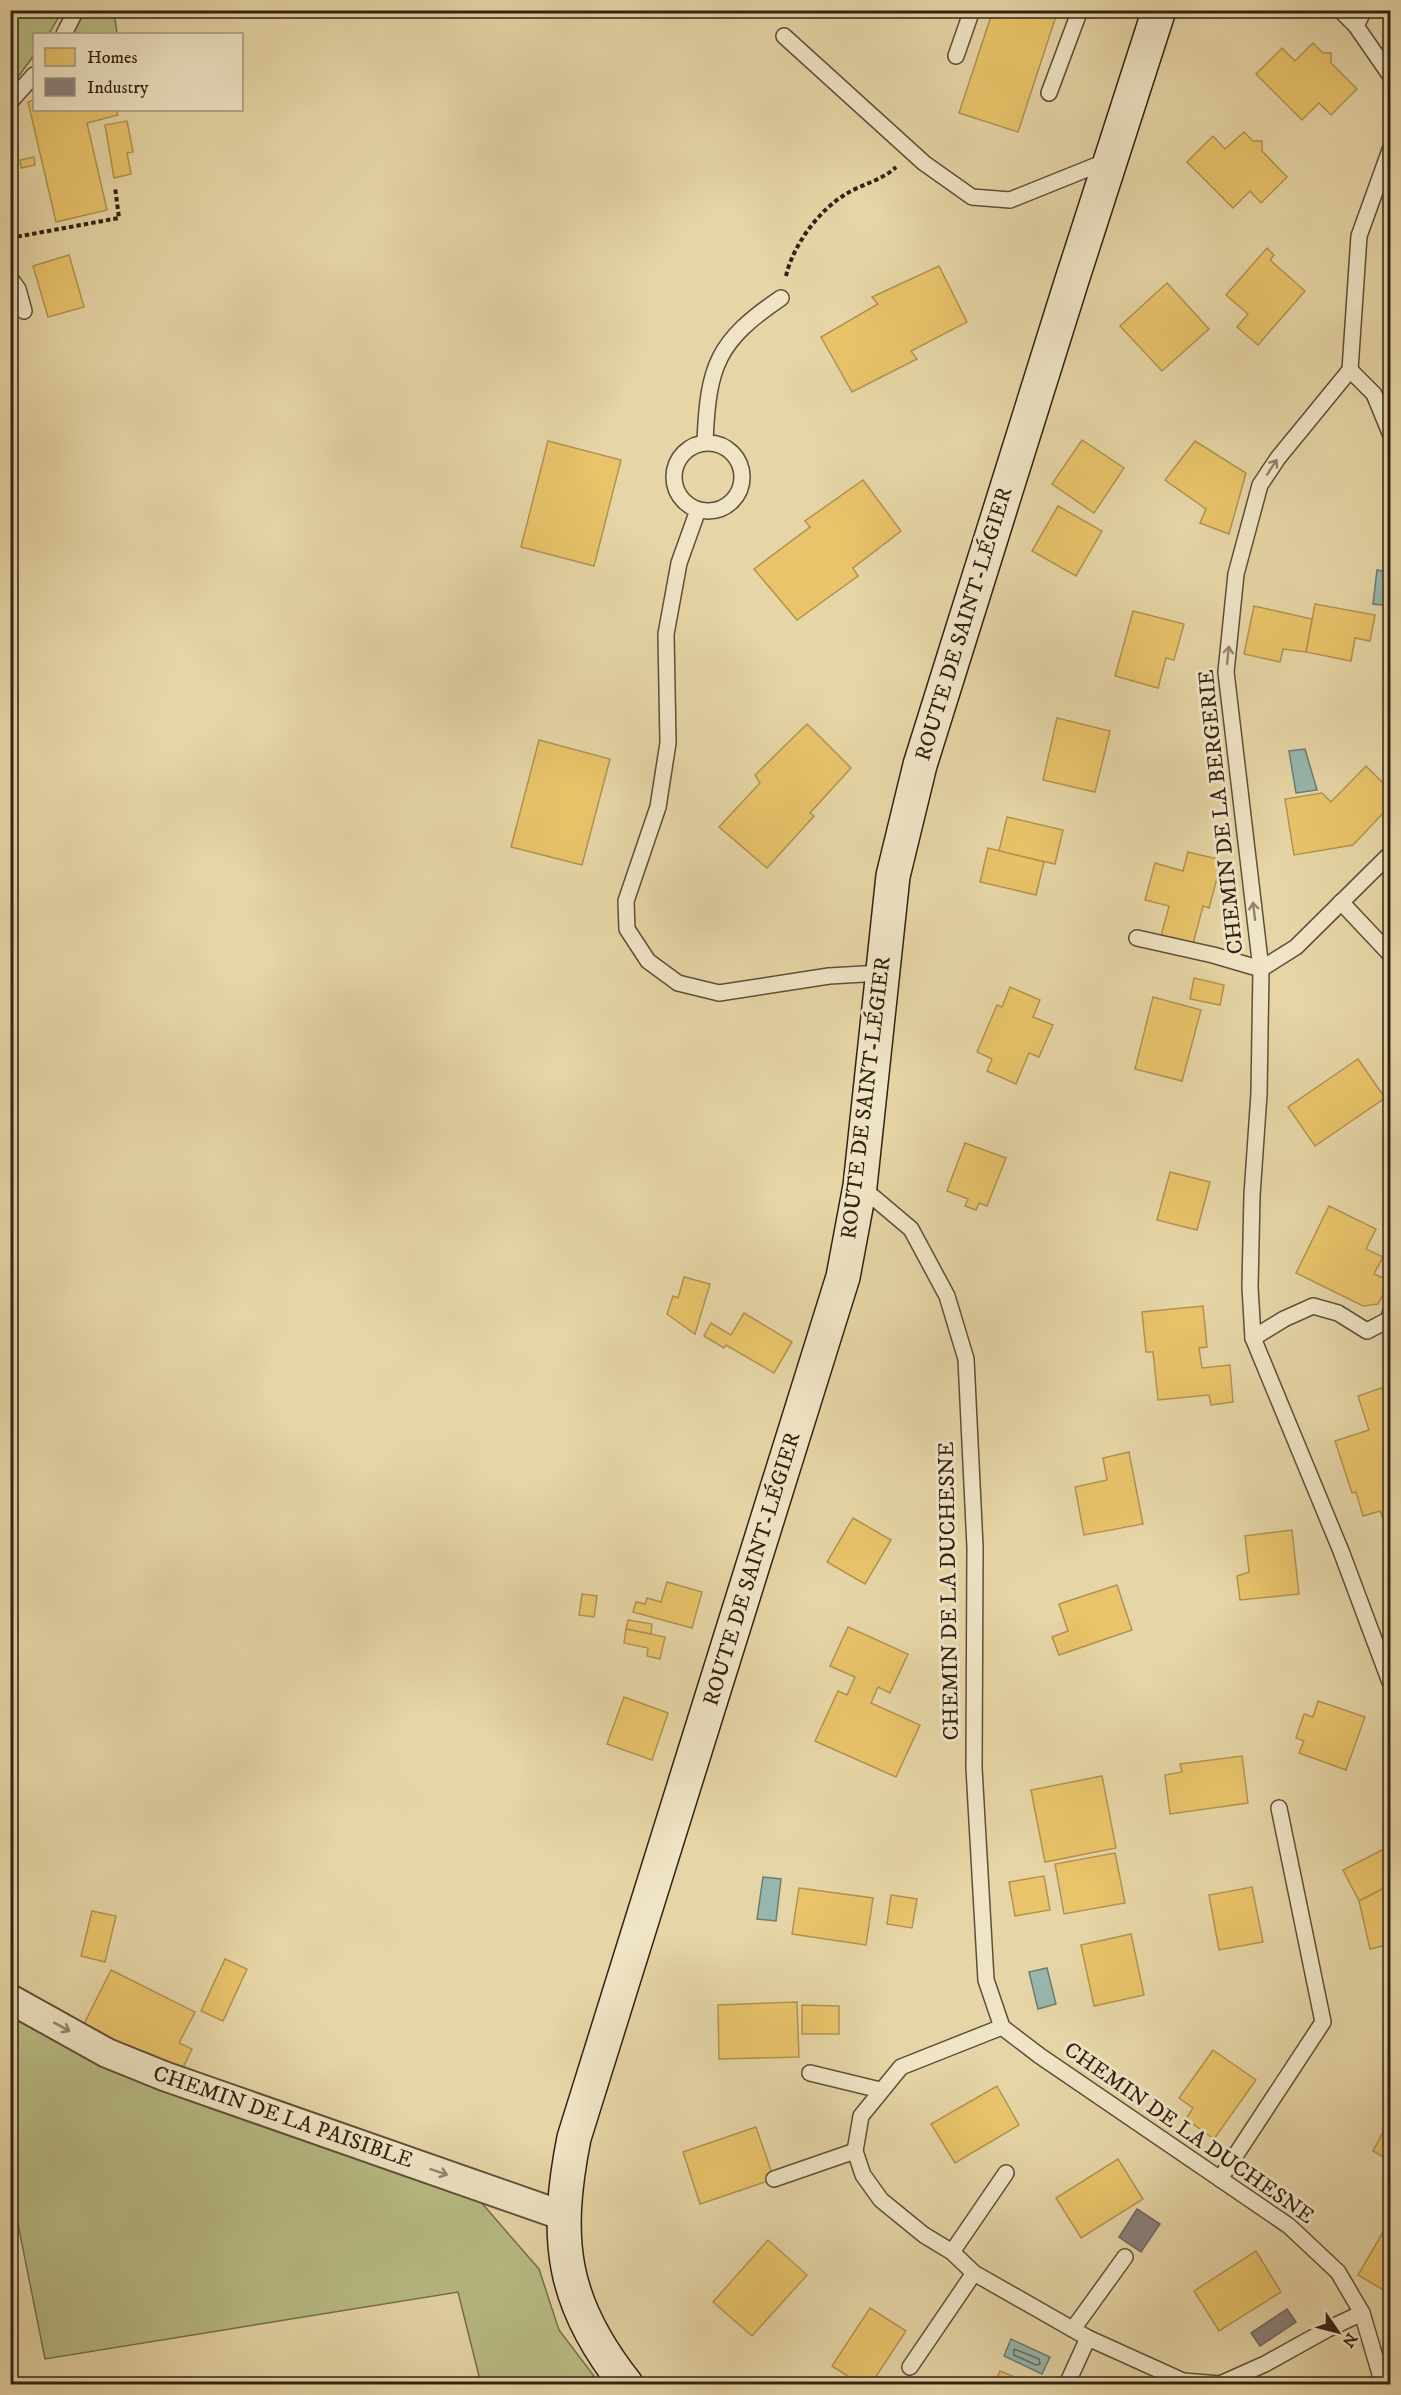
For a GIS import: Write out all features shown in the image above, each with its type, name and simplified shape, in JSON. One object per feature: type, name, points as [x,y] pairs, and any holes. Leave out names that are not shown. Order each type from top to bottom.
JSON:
[{"type":"main road","name":"ROUTE DE SAINT-LÉGIER","points":[[626,2385],[597,2345],[574,2295],[566,2268],[564,2216],[569,2165],[582,2111],[829,1324],[845,1266],[860,1186],[893,876],[920,765],[1110,160],[1160,10]]},
{"type":"street","name":"CHEMIN DE LA PAISIBLE","points":[[10,1999],[107,2053],[147,2070],[275,2117],[564,2216]]},
{"type":"lane","points":[[64,33],[76,10]]},
{"type":"lane","points":[[956,56],[972,10]]},
{"type":"lane","points":[[1049,93],[1080,10]]},
{"type":"lane","points":[[1340,10],[1356,26],[1390,75]]},
{"type":"lane","points":[[1356,26],[1364,10]]},
{"type":"lane","points":[[784,36],[912,153],[972,197],[1010,200],[1110,160]]},
{"type":"lane","points":[[10,102],[33,76]]},
{"type":"lane","points":[[1390,150],[1359,236],[1350,370],[1374,394],[1390,433]]},
{"type":"lane","points":[[10,278],[18,290],[24,311]]},
{"type":"lane","points":[[705,442],[706,397],[713,371],[730,340],[751,319],[781,298]]},
{"type":"lane","name":"CHEMIN DE LA BERGERIE","points":[[1350,370],[1278,458],[1260,485],[1236,574],[1226,672],[1261,969],[1259,1094],[1251,1206],[1250,1287],[1253,1338],[1341,1551],[1390,1682]]},
{"type":"lane","points":[[705,442],[721,444],[735,455],[742,468],[742,482],[735,499],[722,508],[710,512],[698,510],[687,504],[677,493],[673,479],[676,463],[688,448],[705,442]]},
{"type":"lane","points":[[698,510],[680,563],[666,634],[668,744],[658,807],[626,901],[627,929],[648,961],[678,983],[719,993],[829,976],[881,973]]},
{"type":"lane","name":"CHEMIN DE LA BERGERIE","points":[[1261,969],[1296,947],[1390,854]]},
{"type":"lane","points":[[1341,902],[1390,954]]},
{"type":"lane","points":[[1137,938],[1213,955],[1261,969]]},
{"type":"lane","name":"CHEMIN DE LA DUCHESNE","points":[[860,1186],[911,1229],[947,1296],[966,1359],[975,1547],[974,1768],[986,1980],[1002,2027],[1289,2226],[1338,2272],[1362,2313],[1383,2385]]},
{"type":"lane","points":[[1253,1338],[1284,1319],[1313,1306],[1338,1313],[1367,1331],[1388,1320],[1390,1314]]},
{"type":"lane","points":[[1220,2179],[1323,2022],[1279,1808]]},
{"type":"lane","points":[[1002,2027],[901,2067],[861,2115],[855,2151],[863,2175],[881,2200],[924,2235],[952,2252],[974,2273],[1088,2338],[1183,2380],[1220,2384],[1265,2364],[1362,2313]]},
{"type":"lane","points":[[810,2073],[880,2090]]},
{"type":"lane","points":[[774,2179],[855,2151]]},
{"type":"lane","points":[[952,2252],[1006,2173]]},
{"type":"lane","points":[[1073,2329],[1125,2257]]},
{"type":"lane","points":[[910,2367],[974,2273]]},
{"type":"lane","points":[[1067,2385],[1088,2338]]},
{"type":"path","points":[[781,298],[788,268],[796,249],[818,219],[845,195],[891,172],[912,153]]},
{"type":"path","points":[[10,238],[119,218],[115,188]]},
{"type":"green space","points":[[11,10],[62,11],[50,33],[33,33],[33,56],[11,87]]},
{"type":"green space","points":[[84,11],[114,11],[117,33],[72,33]]},
{"type":"green space","points":[[10,2012],[480,2201],[539,2269],[559,2330],[600,2384],[481,2384],[458,2292],[45,2359],[11,2189]]},
{"type":"water","points":[[1377,570],[1390,572],[1390,606],[1373,604]]},
{"type":"water","points":[[1305,749],[1317,790],[1296,793],[1289,751]]},
{"type":"water","points":[[763,1877],[781,1879],[776,1921],[757,1919]]},
{"type":"water","points":[[1047,1968],[1056,2004],[1038,2009],[1029,1972]]},
{"type":"water","points":[[1011,2339],[1050,2357],[1042,2374],[1004,2356]]},
{"type":"building: Homes","points":[[993,10],[1058,10],[1018,132],[959,113]]},
{"type":"building: Homes","points":[[1313,43],[1323,53],[1331,53],[1331,63],[1357,89],[1331,115],[1319,103],[1302,120],[1256,74],[1282,48],[1295,61]]},
{"type":"building: Homes","points":[[33,100],[33,111],[116,111],[118,115],[87,123],[107,210],[56,222],[28,102]]},
{"type":"building: Homes","points":[[127,121],[133,152],[127,153],[131,174],[114,178],[105,125]]},
{"type":"building: Homes","points":[[1244,132],[1253,141],[1262,141],[1262,151],[1287,177],[1261,203],[1250,191],[1233,208],[1187,162],[1213,136],[1225,149]]},
{"type":"building: Homes","points":[[34,157],[35,165],[21,168],[20,160]]},
{"type":"building: Homes","points":[[1267,248],[1274,255],[1270,260],[1305,291],[1258,345],[1237,327],[1248,314],[1226,295]]},
{"type":"building: Homes","points":[[69,255],[84,307],[48,317],[33,266]]},
{"type":"building: Homes","points":[[939,266],[967,322],[911,351],[917,359],[852,392],[821,337],[878,304],[872,297]]},
{"type":"building: Homes","points":[[1167,283],[1209,329],[1162,371],[1120,326]]},
{"type":"building: Homes","points":[[1082,440],[1124,468],[1094,513],[1052,484]]},
{"type":"building: Homes","points":[[548,441],[621,460],[594,566],[521,547]]},
{"type":"building: Homes","points":[[1195,441],[1246,473],[1229,534],[1200,523],[1206,509],[1165,480]]},
{"type":"building: Homes","points":[[863,480],[901,531],[853,568],[858,576],[797,620],[754,569],[810,527],[805,521]]},
{"type":"building: Homes","points":[[1058,506],[1102,531],[1076,576],[1032,551]]},
{"type":"building: Homes","points":[[1315,604],[1375,615],[1370,641],[1355,638],[1351,661],[1306,652]]},
{"type":"building: Homes","points":[[1254,606],[1312,619],[1306,652],[1283,649],[1280,662],[1244,654]]},
{"type":"building: Homes","points":[[1133,611],[1184,624],[1174,660],[1166,658],[1158,688],[1115,676]]},
{"type":"building: Homes","points":[[1057,718],[1110,731],[1095,792],[1043,780]]},
{"type":"building: Homes","points":[[807,724],[851,768],[810,813],[814,816],[767,868],[719,827],[760,783],[755,775]]},
{"type":"building: Homes","points":[[539,740],[610,759],[582,865],[511,847]]},
{"type":"building: Homes","points":[[1366,766],[1390,790],[1390,806],[1353,845],[1294,855],[1285,799],[1322,793],[1331,802]]},
{"type":"building: Homes","points":[[1007,817],[1063,830],[1055,864],[999,851]]},
{"type":"building: Homes","points":[[988,848],[1044,862],[1036,895],[980,882]]},
{"type":"building: Homes","points":[[1188,852],[1222,860],[1209,908],[1203,906],[1193,944],[1161,936],[1169,906],[1145,900],[1155,863],[1183,871]]},
{"type":"building: Homes","points":[[1194,978],[1224,985],[1220,1005],[1190,999]]},
{"type":"building: Homes","points":[[1010,987],[1040,1000],[1033,1017],[1053,1025],[1039,1057],[1029,1053],[1016,1084],[987,1071],[992,1059],[977,1052],[997,1005],[1002,1007]]},
{"type":"building: Homes","points":[[1153,997],[1201,1010],[1182,1081],[1135,1069]]},
{"type":"building: Homes","points":[[1358,1059],[1385,1098],[1315,1146],[1288,1107]]},
{"type":"building: Homes","points":[[965,1143],[1006,1158],[987,1206],[979,1203],[976,1210],[965,1206],[968,1199],[947,1191]]},
{"type":"building: Homes","points":[[1170,1172],[1210,1182],[1197,1230],[1157,1220]]},
{"type":"building: Homes","points":[[1329,1206],[1376,1229],[1366,1249],[1383,1257],[1374,1274],[1390,1281],[1378,1304],[1363,1306],[1296,1273]]},
{"type":"building: Homes","points":[[684,1277],[710,1284],[695,1334],[667,1314],[673,1296],[678,1298]]},
{"type":"building: Homes","points":[[1203,1306],[1207,1347],[1199,1348],[1202,1368],[1230,1365],[1233,1402],[1211,1405],[1209,1395],[1158,1400],[1153,1352],[1146,1352],[1142,1312]]},
{"type":"building: Homes","points":[[744,1313],[792,1342],[774,1373],[726,1345],[724,1348],[704,1336],[711,1323],[731,1335]]},
{"type":"building: Homes","points":[[1390,1385],[1390,1517],[1383,1519],[1380,1511],[1363,1516],[1356,1492],[1352,1493],[1335,1441],[1369,1430],[1358,1396]]},
{"type":"building: Homes","points":[[1129,1452],[1143,1524],[1084,1535],[1075,1487],[1107,1480],[1103,1458]]},
{"type":"building: Homes","points":[[853,1518],[891,1540],[865,1584],[827,1562]]},
{"type":"building: Homes","points":[[1292,1530],[1299,1594],[1240,1600],[1237,1576],[1249,1572],[1245,1536]]},
{"type":"building: Homes","points":[[667,1582],[702,1592],[692,1628],[633,1612],[636,1602],[645,1604],[647,1598],[661,1602]]},
{"type":"building: Homes","points":[[1117,1585],[1132,1630],[1059,1655],[1052,1637],[1068,1631],[1059,1604]]},
{"type":"building: Homes","points":[[582,1594],[597,1596],[594,1617],[579,1615]]},
{"type":"building: Homes","points":[[628,1620],[652,1624],[651,1634],[626,1629]]},
{"type":"building: Homes","points":[[848,1627],[908,1654],[890,1693],[878,1687],[871,1703],[920,1725],[896,1777],[815,1741],[838,1691],[847,1695],[855,1677],[830,1666]]},
{"type":"building: Homes","points":[[626,1629],[665,1637],[660,1659],[647,1656],[648,1648],[624,1643]]},
{"type":"building: Homes","points":[[624,1697],[668,1713],[652,1760],[607,1744]]},
{"type":"building: Homes","points":[[1318,1701],[1365,1717],[1346,1770],[1299,1753],[1304,1741],[1296,1738],[1304,1714],[1313,1717]]},
{"type":"building: Homes","points":[[1242,1756],[1248,1803],[1170,1814],[1165,1775],[1182,1772],[1180,1764]]},
{"type":"building: Homes","points":[[1102,1776],[1116,1848],[1045,1862],[1031,1790]]},
{"type":"building: Homes","points":[[1384,1849],[1390,1861],[1390,1885],[1359,1901],[1343,1870]]},
{"type":"building: Homes","points":[[1115,1853],[1125,1903],[1064,1914],[1055,1864]]},
{"type":"building: Homes","points":[[1044,1876],[1050,1910],[1015,1916],[1009,1882]]},
{"type":"building: Homes","points":[[1390,1885],[1390,1944],[1370,1949],[1359,1901]]},
{"type":"building: Homes","points":[[1252,1887],[1263,1942],[1219,1950],[1209,1895]]},
{"type":"building: Homes","points":[[799,1888],[873,1898],[866,1945],[792,1934]]},
{"type":"building: Homes","points":[[891,1895],[917,1899],[912,1928],[887,1924]]},
{"type":"building: Homes","points":[[92,1911],[116,1916],[105,1962],[81,1956]]},
{"type":"building: Homes","points":[[1131,1934],[1144,1995],[1094,2006],[1081,1945]]},
{"type":"building: Homes","points":[[225,1959],[247,1969],[223,2021],[201,2011]]},
{"type":"building: Homes","points":[[111,1970],[195,2012],[179,2043],[192,2049],[180,2074],[83,2026]]},
{"type":"building: Homes","points":[[797,2002],[799,2057],[719,2059],[718,2005]]},
{"type":"building: Homes","points":[[802,2005],[839,2006],[839,2034],[802,2034]]},
{"type":"building: Homes","points":[[1213,2050],[1256,2080],[1214,2139],[1186,2119],[1193,2108],[1179,2098]]},
{"type":"building: Homes","points":[[997,2086],[1019,2125],[955,2163],[931,2124]]},
{"type":"building: Homes","points":[[1390,2119],[1390,2161],[1373,2151]]},
{"type":"building: Homes","points":[[756,2127],[774,2179],[700,2204],[683,2152]]},
{"type":"building: Homes","points":[[1118,2159],[1143,2199],[1081,2238],[1056,2198]]},
{"type":"building: Homes","points":[[1390,2220],[1390,2294],[1358,2275]]},
{"type":"building: Homes","points":[[768,2240],[807,2275],[752,2336],[713,2302]]},
{"type":"building: Homes","points":[[1256,2251],[1281,2292],[1219,2331],[1194,2291]]},
{"type":"building: Homes","points":[[870,2308],[906,2331],[871,2384],[860,2384],[832,2366]]},
{"type":"building: Homes","points":[[1000,2371],[1032,2384],[994,2384]]},
{"type":"building: Industry","points":[[1137,2209],[1160,2224],[1141,2252],[1119,2237]]},
{"type":"building: Industry","points":[[1287,2309],[1296,2322],[1260,2346],[1251,2333]]}]
